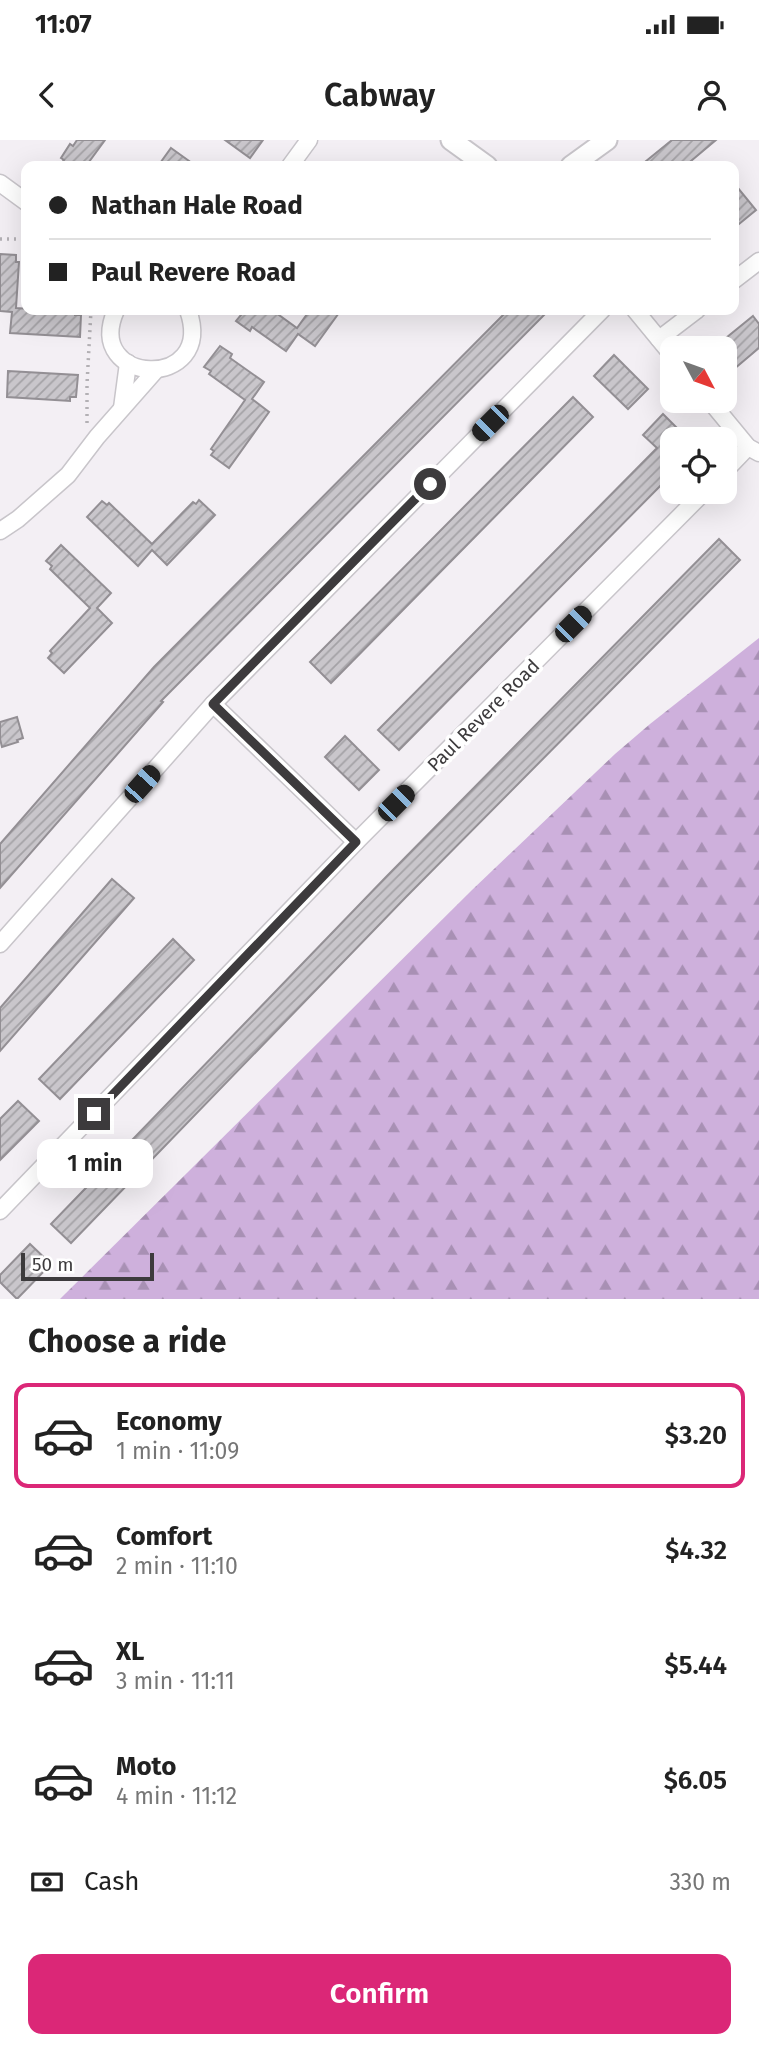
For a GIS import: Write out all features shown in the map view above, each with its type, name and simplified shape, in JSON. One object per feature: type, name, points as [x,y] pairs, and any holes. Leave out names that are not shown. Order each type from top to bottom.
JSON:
[{"type":"street","points":[[294,161],[309,140]]},
{"type":"street","points":[[451,140],[480,161]]},
{"type":"street","points":[[577,161],[607,140]]},
{"type":"street","points":[[0,183],[21,198]]},
{"type":"street","points":[[739,276],[759,261]]},
{"type":"street","points":[[114,315],[110,331],[119,355],[128,363],[146,370],[169,367],[180,358],[188,347],[192,334],[189,315]]},
{"type":"street","points":[[0,944],[213,704],[597,315]]},
{"type":"street","points":[[639,315],[659,339],[690,315]]},
{"type":"street","points":[[122,408],[128,363]]},
{"type":"street","points":[[0,531],[18,519],[68,475],[156,370]]},
{"type":"street","points":[[721,413],[754,450],[737,462]]},
{"type":"street","name":"Paul Revere Road","points":[[0,1211],[356,842],[693,504]]},
{"type":"street","points":[[213,704],[356,842]]},
{"type":"path","points":[[0,239],[21,239]]},
{"type":"path","points":[[87,424],[91,315]]},
{"type":"green space","points":[[759,638],[759,1299],[60,1299],[472,890],[615,754]]},
{"type":"building","points":[[77,140],[105,140],[90,161],[63,161],[61,158],[70,144],[73,146]]},
{"type":"building","points":[[225,140],[263,140],[250,158]]},
{"type":"building","points":[[672,140],[716,140],[691,161],[646,161]]},
{"type":"building","points":[[171,148],[189,161],[162,161]]},
{"type":"building","points":[[739,189],[756,210],[739,224]]},
{"type":"building","points":[[0,254],[16,255],[16,262],[19,262],[16,308],[21,308],[21,315],[81,315],[80,337],[10,333],[12,312],[0,311]]},
{"type":"building","points":[[241,315],[279,315],[297,328],[306,315],[337,315],[315,346],[298,334],[286,351],[252,327],[250,331],[236,321]]},
{"type":"building","points":[[503,315],[544,315],[161,701],[163,702],[0,888],[0,844],[154,667]]},
{"type":"building","points":[[753,316],[759,324],[759,348],[737,366],[737,336],[728,336]]},
{"type":"building","points":[[220,346],[232,354],[230,358],[264,382],[252,399],[269,412],[229,468],[211,455],[214,451],[211,449],[245,400],[209,374],[211,371],[204,367]]},
{"type":"building","points":[[614,355],[648,389],[628,409],[594,376]]},
{"type":"building","points":[[8,371],[78,375],[76,397],[70,397],[70,401],[7,397]]},
{"type":"building","points":[[573,397],[593,417],[331,683],[310,662]]},
{"type":"building","points":[[663,414],[676,427],[660,427],[660,486],[399,750],[378,730],[657,448],[643,435]]},
{"type":"building","points":[[199,500],[215,515],[167,565],[152,550],[138,566],[87,517],[102,501],[107,505],[109,503],[152,544],[193,502],[196,504]]},
{"type":"building","points":[[719,539],[740,560],[406,897],[71,1243],[51,1224],[386,877]]},
{"type":"building","points":[[61,545],[111,593],[97,608],[112,623],[64,673],[48,658],[52,653],[50,651],[90,608],[50,569],[52,566],[46,561]]},
{"type":"building","points":[[17,717],[23,738],[2,747],[0,722]]},
{"type":"building","points":[[345,736],[379,770],[359,790],[325,757]]},
{"type":"building","points":[[112,879],[134,898],[0,1051],[0,1008]]},
{"type":"building","points":[[173,939],[194,960],[60,1099],[39,1079]]},
{"type":"building","points":[[18,1101],[39,1121],[0,1160],[0,1119]]},
{"type":"building","points":[[30,1244],[51,1264],[17,1299],[0,1282],[0,1275]]},
{"type":"route","points":[[94,1114],[356,842],[213,704],[430,484]]}]
